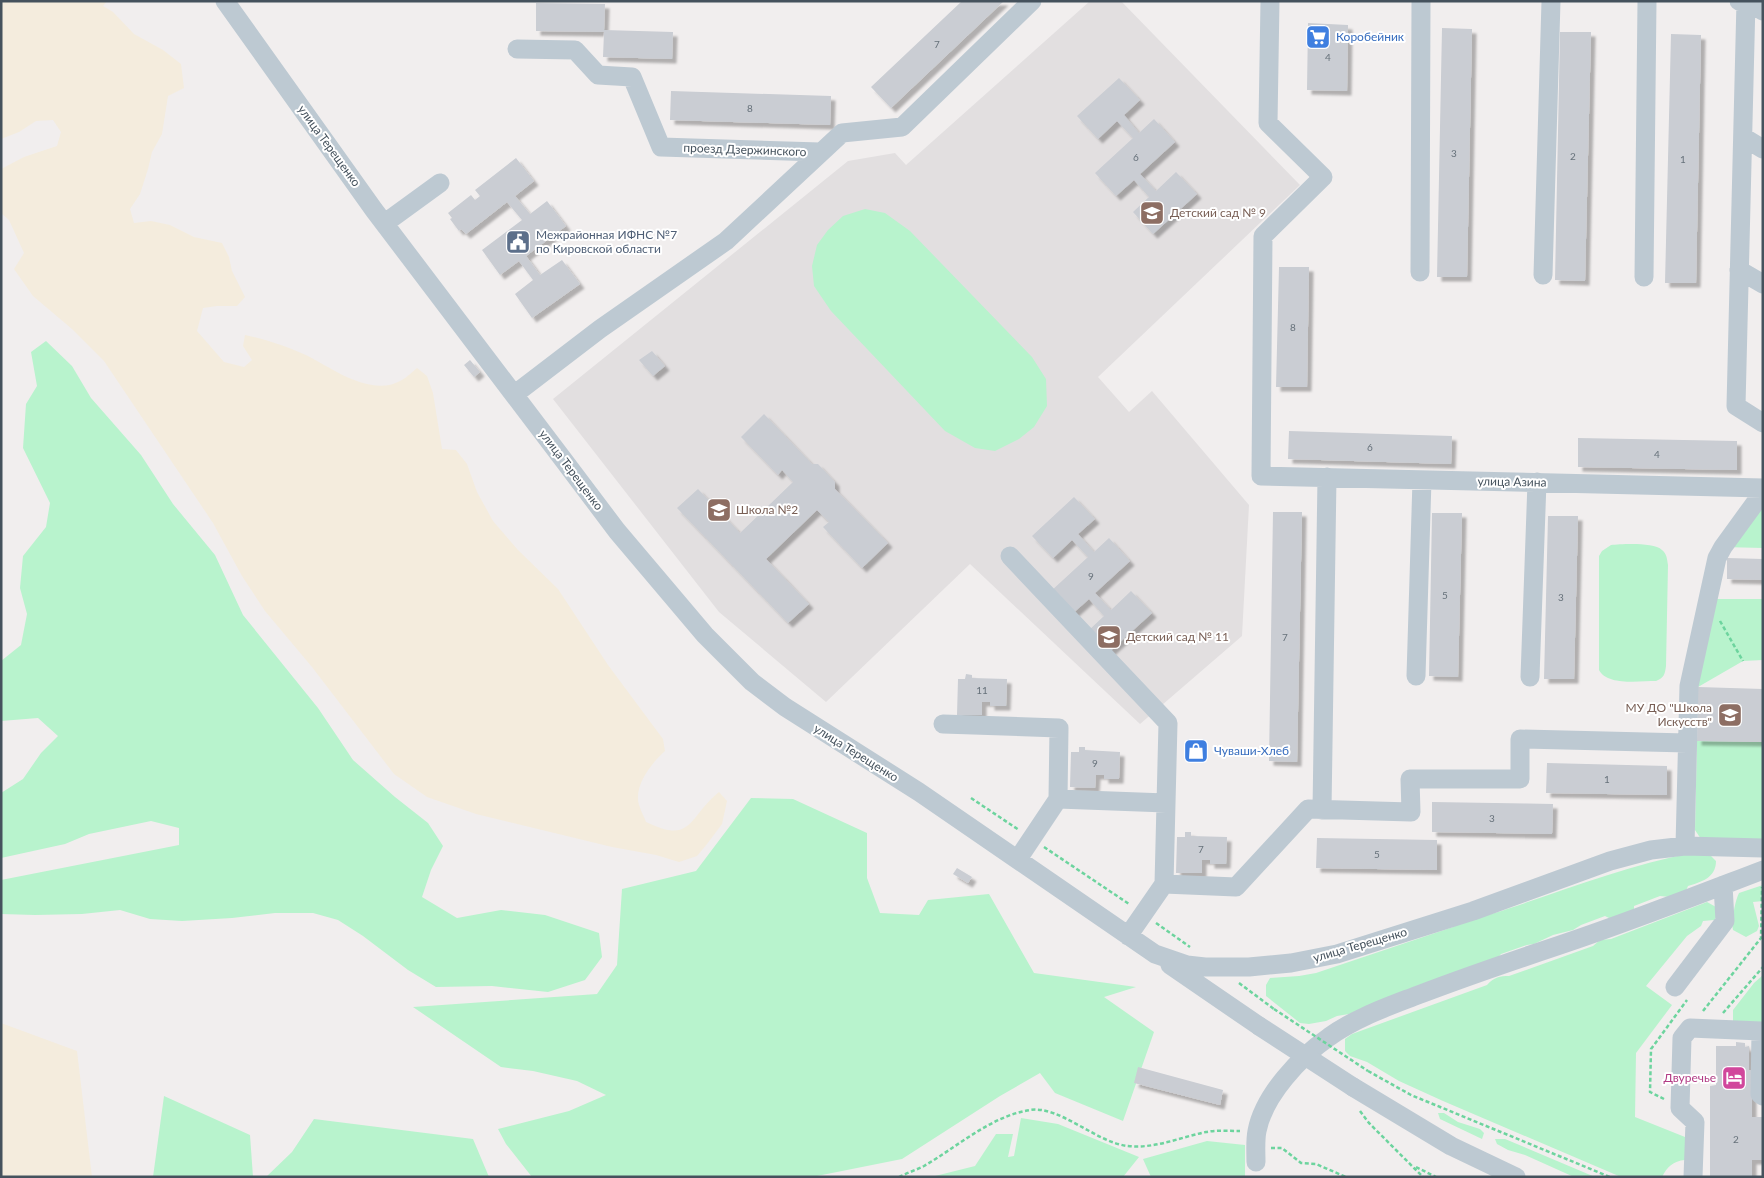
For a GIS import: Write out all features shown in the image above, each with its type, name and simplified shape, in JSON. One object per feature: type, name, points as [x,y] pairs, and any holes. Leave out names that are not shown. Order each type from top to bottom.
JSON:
[{"type":"street","name":"улица Терещенко","points":[[225,1],[385,223],[617,531],[699,628],[752,682],[784,707],[919,792],[1155,954],[1187,965],[1218,968],[1291,963],[1337,954],[1473,911],[1610,861],[1651,850],[1685,846],[1763,848]]},
{"type":"street","name":"проезд Дзержинского","points":[[517,49],[575,50],[598,75],[632,77],[661,147],[820,152],[842,134],[902,127],[1032,1]]},
{"type":"street","name":"улица Азина","points":[[1270,1],[1268,123],[1323,177],[1263,236],[1261,476],[1537,482],[1763,490]]},
{"type":"street","points":[[1420,272],[1421,1]]},
{"type":"street","points":[[1543,275],[1551,1]]},
{"type":"street","points":[[1644,277],[1648,1]]},
{"type":"street","points":[[1739,1],[1746,1],[1763,12]]},
{"type":"street","points":[[1746,1],[1736,406],[1763,423]]},
{"type":"street","points":[[1742,137],[1763,149]]},
{"type":"street","points":[[515,394],[600,329],[726,241],[820,152]]},
{"type":"street","points":[[385,223],[440,183]]},
{"type":"street","points":[[1740,270],[1763,284]]},
{"type":"street","points":[[1322,810],[1327,477]]},
{"type":"street","points":[[1416,676],[1422,480]]},
{"type":"street","points":[[1530,677],[1537,482]]},
{"type":"street","points":[[1685,846],[1689,686],[1708,599],[1717,558],[1763,490]]},
{"type":"street","points":[[1010,556],[1168,723],[1164,884],[1128,936]]},
{"type":"street","points":[[944,724],[1059,728],[1058,800],[1018,859]]},
{"type":"street","points":[[1164,884],[1236,887],[1308,809],[1411,812],[1410,779],[1520,779],[1520,739],[1687,743]]},
{"type":"street","points":[[1058,800],[1166,803]]},
{"type":"street","points":[[1256,1147],[1262,1116],[1273,1093],[1296,1066],[1318,1045],[1343,1028],[1375,1011],[1478,972],[1610,928],[1763,870]]},
{"type":"street","points":[[1675,987],[1725,921],[1723,885]]},
{"type":"street","points":[[1155,954],[1259,1026],[1353,1087],[1451,1146],[1516,1177]]},
{"type":"street","points":[[1693,1177],[1695,1122],[1680,1108],[1682,1038],[1690,1028],[1761,1031],[1760,1094],[1763,1096]]},
{"type":"path","points":[[1708,599],[1743,660]]},
{"type":"path","points":[[971,798],[1144,914],[1196,952]]},
{"type":"path","points":[[1690,1028],[1761,938],[1762,882]]},
{"type":"path","points":[[1708,1029],[1763,967]]},
{"type":"path","points":[[1218,968],[1274,1009],[1368,1071],[1411,1095],[1610,1177]]},
{"type":"path","points":[[1680,1009],[1651,1049],[1650,1092],[1680,1108]]},
{"type":"path","points":[[899,1177],[922,1167],[994,1122],[1033,1109],[1056,1114],[1109,1141],[1128,1146],[1171,1142],[1217,1130],[1256,1147],[1282,1148],[1301,1163],[1316,1164],[1346,1177]]},
{"type":"path","points":[[1359,1110],[1369,1123],[1423,1177]]},
{"type":"path","points":[[1414,1166],[1436,1177]]},
{"type":"shaded area","points":[[1090,1],[1121,1],[1300,185],[1098,377],[1129,412],[1152,391],[1249,505],[1242,636],[1140,724],[970,564],[826,702],[719,612],[553,399],[848,161],[895,153],[906,165]]},
{"type":"green space","points":[[865,209],[885,213],[910,231],[1032,357],[1046,379],[1047,406],[1034,427],[1019,439],[995,451],[975,448],[945,431],[831,311],[814,286],[812,266],[817,245],[828,230],[843,216]]},
{"type":"green space","points":[[46,341],[72,366],[91,398],[141,455],[173,504],[215,555],[243,615],[318,708],[353,760],[428,823],[443,846],[431,870],[422,897],[457,918],[501,910],[545,915],[599,933],[602,957],[585,980],[548,992],[492,986],[436,987],[408,970],[363,936],[338,920],[313,913],[275,913],[182,921],[150,919],[120,910],[82,914],[1,914],[1,880],[179,845],[179,828],[151,821],[89,834],[65,844],[1,858],[1,793],[23,779],[41,753],[58,736],[38,718],[1,721],[1,661],[21,645],[27,614],[20,588],[23,556],[46,527],[50,503],[23,448],[26,404],[37,386],[31,352]]},
{"type":"green space","points":[[1763,492],[1763,548],[1723,547]]},
{"type":"green space","points":[[1638,544],[1652,546],[1658,547],[1665,553],[1668,565],[1666,666],[1664,675],[1656,681],[1616,681],[1603,675],[1599,670],[1599,556],[1602,551],[1611,545]]},
{"type":"green space","points":[[1708,599],[1763,599],[1763,660],[1743,661],[1698,687]]},
{"type":"green space","points":[[1697,741],[1763,742],[1763,848],[1701,839],[1695,830]]},
{"type":"green space","points":[[751,798],[793,799],[867,833],[867,878],[880,913],[919,915],[928,900],[989,894],[1034,973],[1136,987],[1104,997],[1154,1032],[1123,1121],[1055,1093],[1040,1073],[1000,1096],[902,1159],[812,1177],[532,1177],[506,1144],[498,1129],[569,1111],[606,1095],[577,1081],[533,1071],[501,1067],[413,1007],[597,994],[617,965],[622,889],[696,871]]},
{"type":"green space","points":[[1692,853],[1711,856],[1716,861],[1715,867],[1711,875],[1703,881],[1688,886],[1685,893],[1670,897],[1660,896],[1634,906],[1634,910],[1611,919],[1605,916],[1573,930],[1553,935],[1534,944],[1501,954],[1495,961],[1349,1014],[1337,1016],[1326,1021],[1309,1024],[1300,1023],[1266,996],[1266,985],[1270,978],[1316,973],[1599,878],[1645,864]]},
{"type":"green space","points":[[1763,885],[1763,901],[1753,902],[1759,926],[1757,931],[1746,937],[1733,930],[1733,917],[1739,893]]},
{"type":"green space","points":[[1707,902],[1716,907],[1718,916],[1714,920],[1703,921],[1701,926],[1687,936],[1646,986],[1672,1005],[1636,1053],[1635,1117],[1685,1137],[1685,1160],[1671,1165],[1662,1177],[1621,1177],[1399,1081],[1367,1062],[1350,1056],[1345,1051],[1345,1039],[1352,1034],[1487,985],[1497,978],[1509,976],[1593,946],[1600,940],[1611,939]]},
{"type":"green space","points":[[1763,975],[1763,1025],[1733,1022],[1733,1010],[1754,983]]},
{"type":"green space","points":[[164,1096],[250,1135],[253,1177],[153,1177]]},
{"type":"green space","points":[[1438,1113],[1444,1113],[1458,1122],[1480,1129],[1484,1133],[1482,1139],[1440,1119]]},
{"type":"green space","points":[[1021,1118],[1058,1124],[1139,1157],[1123,1177],[931,1177],[975,1166],[996,1134],[1013,1134],[1008,1157],[1014,1156]]},
{"type":"green space","points":[[314,1119],[473,1139],[489,1177],[266,1177],[292,1152]]},
{"type":"green space","points":[[1495,1139],[1505,1139],[1595,1177],[1574,1177],[1525,1155],[1508,1150],[1497,1144]]},
{"type":"green space","points":[[1207,1141],[1245,1145],[1245,1177],[1151,1177],[1143,1159]]},
{"type":"sand","points":[[1,1],[107,1],[103,6],[113,12],[134,34],[163,50],[181,64],[184,88],[168,96],[162,134],[152,152],[140,194],[130,209],[134,223],[151,221],[170,225],[194,237],[222,243],[229,257],[232,271],[245,297],[237,306],[203,308],[197,331],[224,362],[244,367],[252,360],[243,346],[245,335],[293,349],[353,380],[366,384],[390,385],[402,380],[417,368],[427,376],[433,393],[442,449],[456,450],[467,464],[477,492],[493,521],[518,550],[558,589],[608,665],[663,739],[665,751],[647,772],[638,792],[639,805],[646,822],[673,831],[682,829],[695,819],[719,792],[727,801],[722,824],[697,856],[679,862],[656,855],[612,847],[476,814],[427,797],[394,774],[312,667],[265,611],[242,576],[213,523],[104,361],[72,329],[33,296],[14,269],[24,253],[9,220],[1,213],[1,171],[3,168],[24,157],[57,146],[61,132],[53,120],[36,121],[19,132],[1,139]]},
{"type":"sand","points":[[1,1023],[77,1051],[92,1177],[1,1177]]},
{"type":"building","points":[[962,1],[1004,1],[891,108],[871,87]]},
{"type":"building","points":[[536,3],[605,4],[604,30],[673,32],[672,59],[603,57],[604,32],[536,31]]},
{"type":"building","points":[[1308,23],[1348,25],[1347,91],[1307,90]]},
{"type":"building","points":[[1442,28],[1472,29],[1467,277],[1437,277]]},
{"type":"building","points":[[1560,32],[1591,32],[1585,281],[1555,280]]},
{"type":"building","points":[[1671,34],[1701,35],[1696,283],[1665,283]]},
{"type":"building","points":[[1119,78],[1140,100],[1124,115],[1139,133],[1154,119],[1175,142],[1140,174],[1156,191],[1176,172],[1197,194],[1153,234],[1133,212],[1149,197],[1134,180],[1116,196],[1095,173],[1133,138],[1117,121],[1098,139],[1077,116]]},
{"type":"building","points":[[671,91],[831,96],[830,125],[670,120]]},
{"type":"building","name":"Межрайонная ИФНС №7 по Кировской области","points":[[516,158],[534,181],[515,196],[530,214],[547,201],[566,226],[526,256],[540,275],[562,260],[580,284],[532,318],[515,294],[533,280],[519,261],[500,275],[482,250],[522,220],[507,202],[466,234],[461,229],[459,231],[448,213],[471,195],[475,200],[480,196],[475,190]]},
{"type":"building","points":[[1279,267],[1309,267],[1307,387],[1276,387]]},
{"type":"building","points":[[652,351],[665,366],[653,376],[639,360]]},
{"type":"building","points":[[470,360],[480,372],[474,377],[464,365]]},
{"type":"building","points":[[764,414],[812,464],[818,464],[835,482],[835,489],[888,543],[862,568],[823,527],[829,522],[817,510],[766,559],[809,604],[788,623],[677,508],[698,489],[740,533],[793,482],[782,470],[778,475],[741,437]]},
{"type":"building","points":[[1289,431],[1452,436],[1451,464],[1288,459]]},
{"type":"building","points":[[1578,438],[1737,441],[1737,470],[1578,467]]},
{"type":"building","points":[[1074,497],[1095,519],[1078,534],[1094,552],[1109,538],[1130,561],[1095,593],[1111,610],[1131,591],[1152,613],[1108,653],[1088,631],[1104,616],[1089,599],[1071,615],[1050,592],[1088,557],[1072,540],[1053,558],[1032,536]]},
{"type":"building","points":[[1273,512],[1302,512],[1297,762],[1269,761]]},
{"type":"building","points":[[1432,513],[1462,513],[1458,677],[1429,676]]},
{"type":"building","points":[[1548,516],[1578,516],[1574,679],[1544,679]]},
{"type":"building","points":[[1727,558],[1763,559],[1763,580],[1727,579]]},
{"type":"building","points":[[966,674],[972,675],[972,678],[1007,679],[1006,706],[990,706],[990,702],[982,702],[982,715],[957,715],[958,679],[965,679]]},
{"type":"building","name":"МУ ДО \"Школа Искусств\"","points":[[1698,687],[1763,689],[1763,742],[1697,741]]},
{"type":"building","points":[[1079,747],[1085,747],[1085,750],[1120,752],[1119,779],[1104,779],[1104,775],[1096,775],[1095,788],[1070,787],[1071,752],[1079,752]]},
{"type":"building","points":[[1547,763],[1667,766],[1667,795],[1546,793]]},
{"type":"building","points":[[1432,802],[1553,804],[1552,834],[1432,832]]},
{"type":"building","points":[[1185,832],[1191,832],[1191,836],[1227,837],[1226,864],[1210,864],[1210,860],[1202,860],[1202,873],[1176,873],[1177,837],[1185,837]]},
{"type":"building","points":[[1317,838],[1437,840],[1437,870],[1316,868]]},
{"type":"building","points":[[957,868],[972,877],[968,883],[953,874]]},
{"type":"building","points":[[1736,1042],[1745,1043],[1745,1047],[1749,1046],[1749,1070],[1752,1070],[1752,1117],[1763,1117],[1763,1160],[1752,1160],[1752,1177],[1710,1177],[1710,1086],[1716,1085],[1716,1046],[1736,1046]]},
{"type":"building","points":[[1138,1067],[1223,1090],[1220,1105],[1134,1083]]},
{"type":"place","name":"Коробейник","points":[[1318,37]]},
{"type":"place","name":"Детский сад № 9","points":[[1152,213]]},
{"type":"place","name":"Межрайонная ИФНС №7 по Кировской области","points":[[518,242]]},
{"type":"place","name":"Школа №2","points":[[719,510]]},
{"type":"place","name":"Детский сад № 11","points":[[1109,637]]},
{"type":"place","name":"МУ ДО \"Школа Искусств\"","points":[[1730,715]]},
{"type":"place","name":"Чуваши-Хлеб","points":[[1196,751]]},
{"type":"place","name":"Двуречье","points":[[1734,1078]]}]
